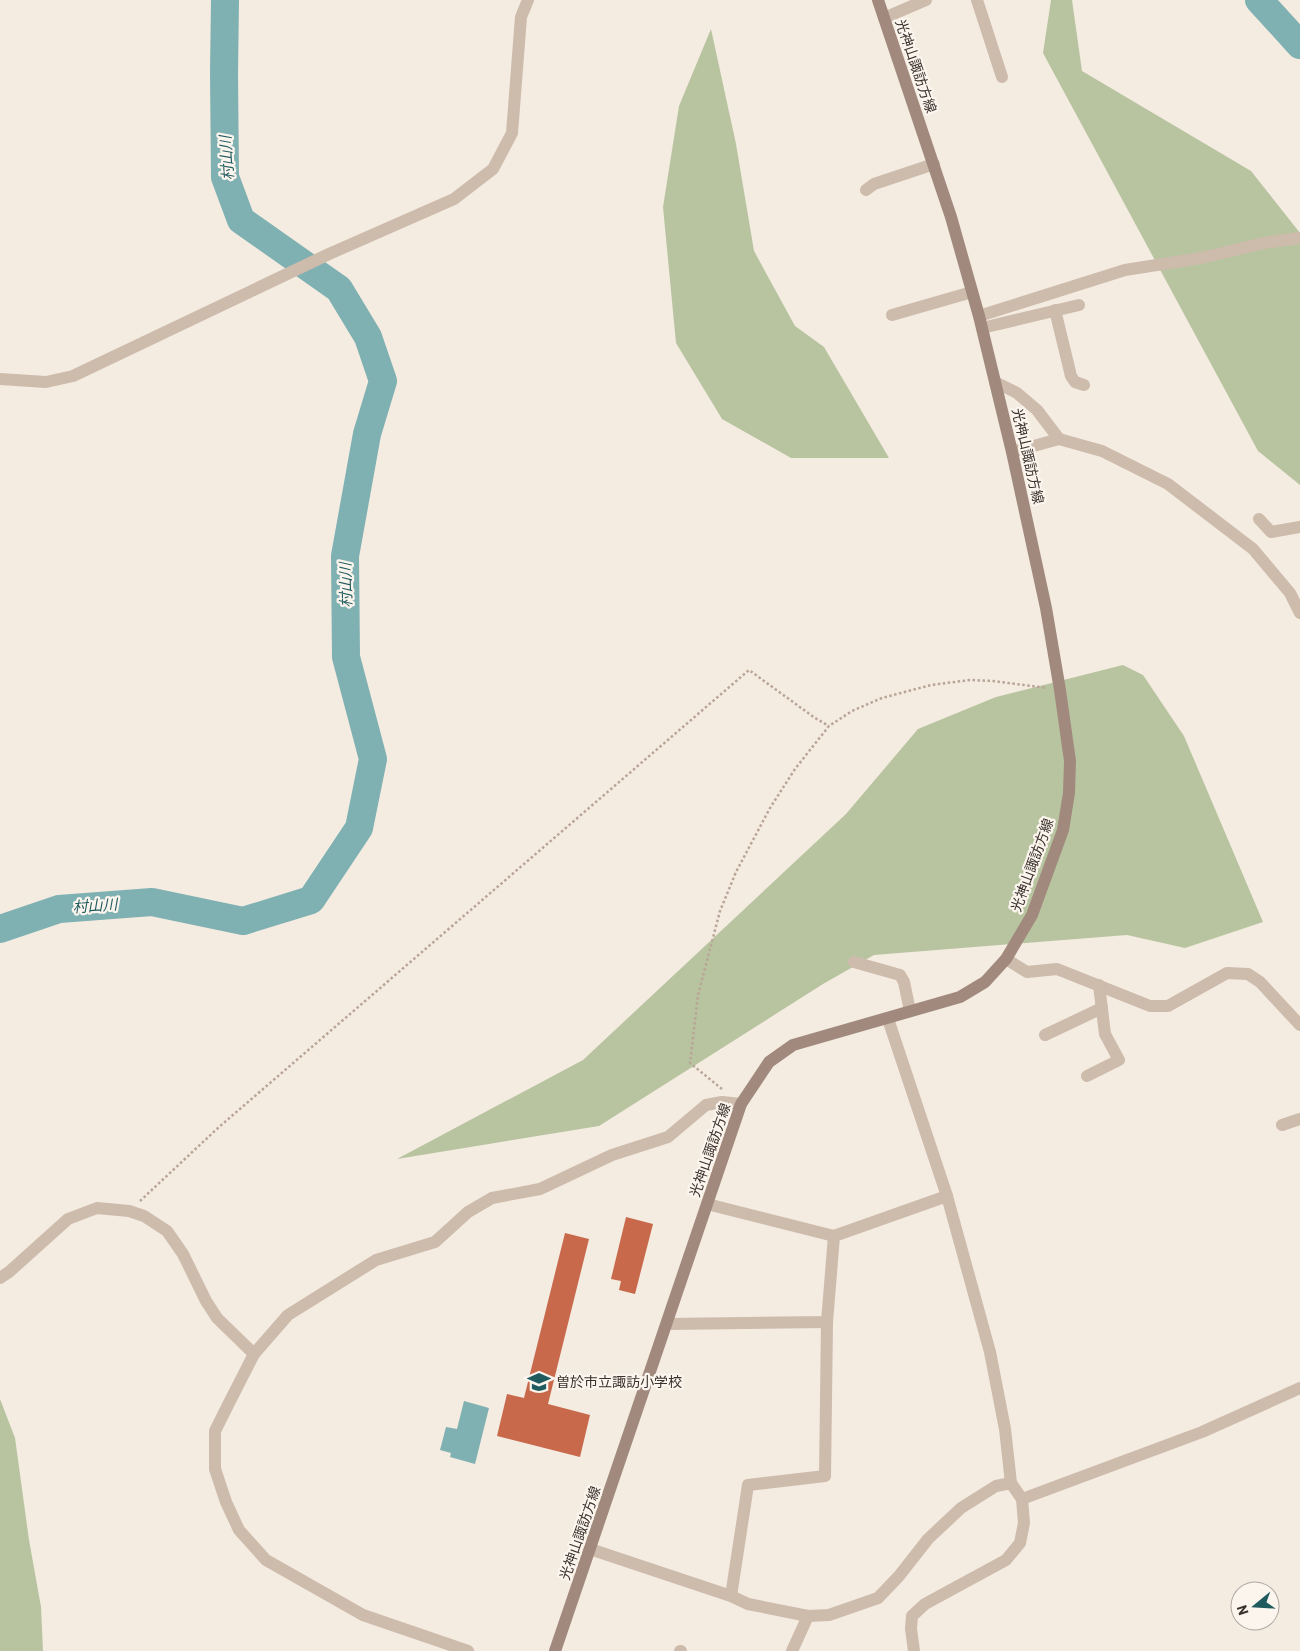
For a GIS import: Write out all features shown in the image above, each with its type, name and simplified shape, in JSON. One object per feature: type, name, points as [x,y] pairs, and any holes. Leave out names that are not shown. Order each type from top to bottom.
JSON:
[{"type":"main road","name":"光神山諏訪方線","points":[[555,1651],[741,1104],[753,1084],[769,1062],[793,1045],[960,997],[986,982],[1006,959],[1032,915],[1064,830],[1069,793],[1070,761],[1046,608],[1012,452],[972,292],[934,164],[878,0]]},
{"type":"street","points":[[0,380],[46,382],[73,376],[329,254],[454,199],[493,169],[512,133],[521,17],[528,0]]},
{"type":"street","points":[[884,18],[926,0]]},
{"type":"street","points":[[977,0],[1002,77]]},
{"type":"street","points":[[866,190],[874,184],[934,164]]},
{"type":"street","points":[[980,322],[1125,270],[1201,258],[1300,238]]},
{"type":"street","points":[[892,315],[972,292]]},
{"type":"street","points":[[980,322],[1079,305]]},
{"type":"street","points":[[1055,310],[1071,376],[1075,382],[1084,385]]},
{"type":"street","points":[[995,382],[1017,393],[1037,410],[1059,439]]},
{"type":"street","points":[[1012,452],[1059,439],[1102,451],[1168,484],[1253,549],[1295,591],[1300,613]]},
{"type":"street","points":[[1259,519],[1271,532],[1300,527]]},
{"type":"street","points":[[1006,959],[1027,972],[1057,969],[1150,1006],[1168,1006],[1227,973],[1248,974],[1260,982],[1300,1025]]},
{"type":"street","points":[[854,962],[900,975],[904,982],[910,1011]]},
{"type":"street","points":[[1087,1076],[1119,1060],[1105,1034],[1099,985]]},
{"type":"street","points":[[1046,1035],[1102,1008]]},
{"type":"street","points":[[888,1018],[948,1196],[990,1352],[1005,1429],[1011,1483],[1022,1499],[1024,1523],[1020,1543],[1006,1560],[925,1604],[912,1616],[911,1629],[914,1651]]},
{"type":"street","points":[[468,1651],[362,1615],[266,1560],[239,1530],[226,1502],[215,1469],[215,1432],[254,1354],[288,1315],[376,1260],[435,1242],[468,1212],[492,1198],[540,1189],[612,1155],[668,1137],[706,1104],[722,1102],[741,1104]]},
{"type":"street","points":[[1282,1125],[1300,1119]]},
{"type":"street","points":[[707,1204],[834,1236],[948,1196]]},
{"type":"street","points":[[0,1278],[68,1219],[98,1208],[129,1211],[144,1216],[167,1231],[184,1254],[206,1301],[217,1318],[254,1354]]},
{"type":"street","points":[[731,1596],[748,1485],[825,1476],[827,1322],[834,1236]]},
{"type":"street","points":[[667,1324],[827,1322]]},
{"type":"street","points":[[1022,1499],[1202,1432],[1300,1388]]},
{"type":"street","points":[[590,1549],[731,1596],[748,1604],[808,1616],[829,1615],[878,1598],[899,1576],[928,1539],[961,1508],[996,1486],[1011,1483]]},
{"type":"street","points":[[792,1651],[808,1616]]},
{"type":"path","points":[[129,1211],[219,1126],[750,670],[815,718],[829,726]]},
{"type":"path","points":[[741,1104],[690,1063],[698,995],[720,911],[736,872],[770,808],[790,777],[829,726],[852,711],[882,698],[931,685],[970,680],[993,681],[1060,690]]},
{"type":"green space","points":[[1051,0],[1072,0],[1082,71],[1251,171],[1300,233],[1300,485],[1258,451],[1043,53]]},
{"type":"green space","points":[[711,29],[736,144],[754,251],[795,326],[824,347],[889,458],[791,458],[722,419],[676,343],[663,207],[679,106]]},
{"type":"green space","points":[[1123,665],[1143,675],[1184,736],[1263,922],[1185,948],[1127,935],[874,955],[823,984],[599,1126],[397,1159],[583,1060],[846,814],[918,729],[996,697]]},
{"type":"green space","points":[[0,1399],[15,1438],[29,1540],[41,1607],[43,1651],[0,1651]]},
{"type":"water","points":[[464,1401],[489,1408],[475,1464],[450,1457],[451,1453],[440,1450],[446,1427],[457,1429]]},
{"type":"building","points":[[626,1217],[653,1224],[635,1294],[619,1290],[621,1281],[611,1279]]},
{"type":"building","points":[[565,1233],[589,1239],[548,1404],[590,1415],[580,1457],[497,1436],[507,1394],[524,1398]]},
{"type":"waterway","name":"村山川","points":[[0,929],[59,909],[152,902],[243,921],[311,900],[359,828],[373,759],[346,657],[345,556],[367,434],[383,381],[368,337],[339,289],[241,220],[225,177],[225,0]]},
{"type":"waterway","points":[[1259,0],[1300,45]]},
{"type":"place","name":"曽於市立諏訪小学校","points":[[539,1382]]}]
